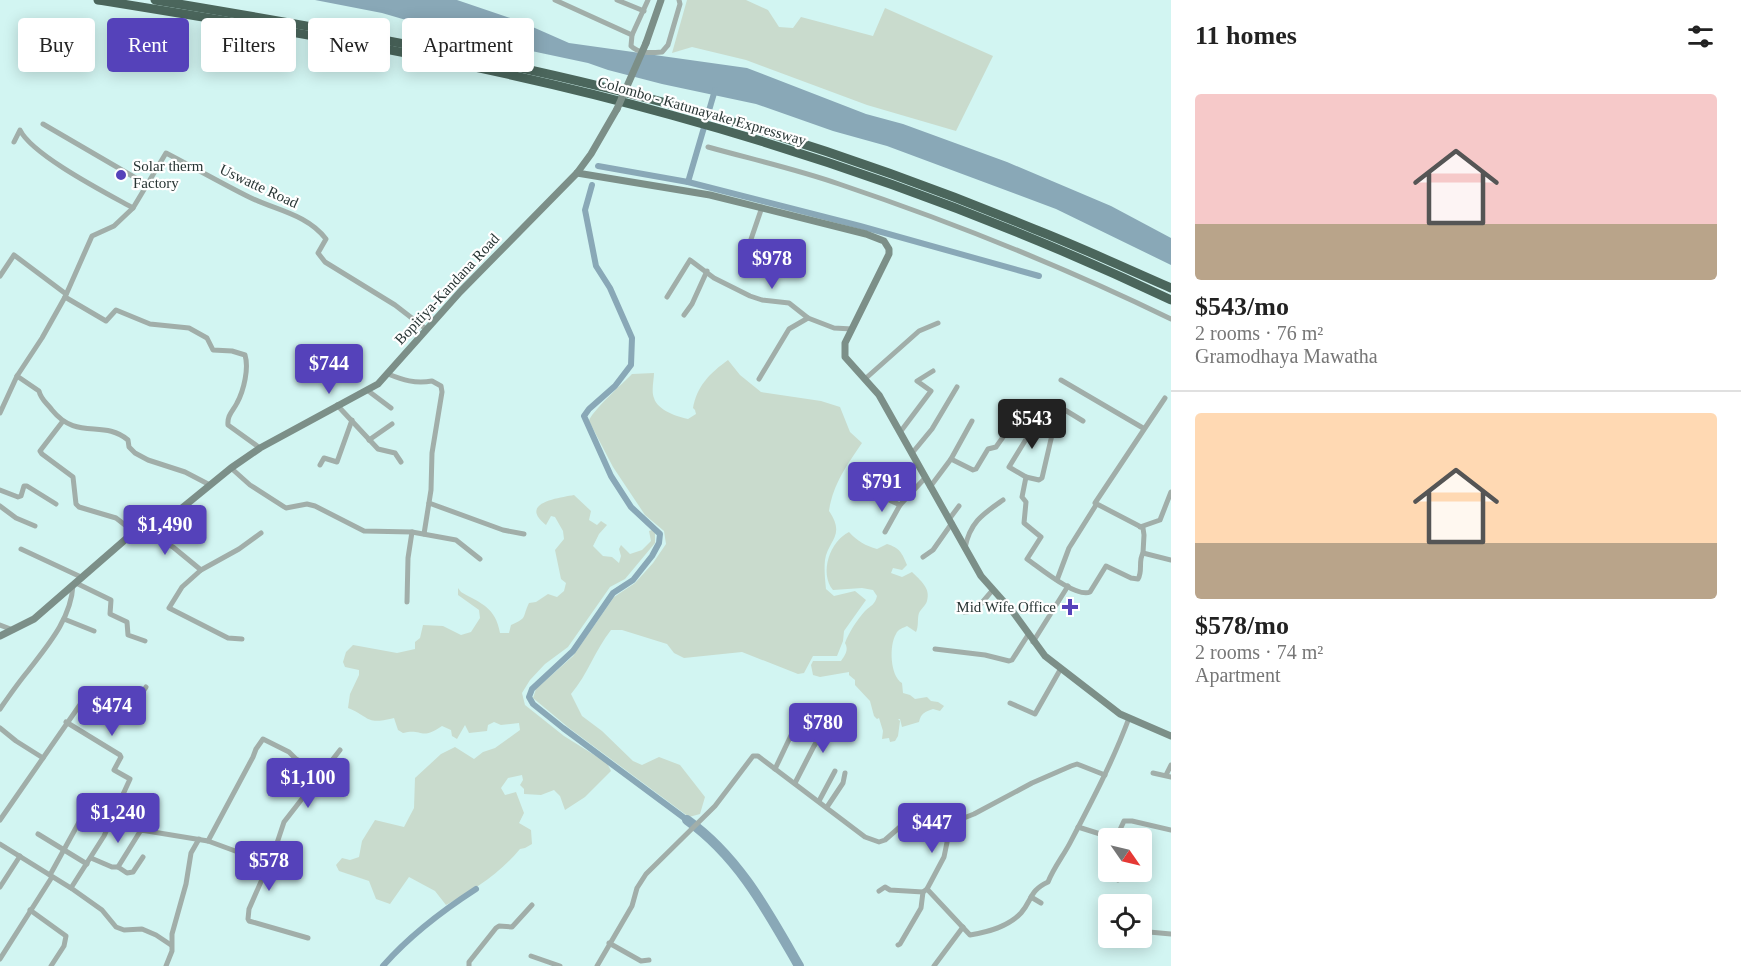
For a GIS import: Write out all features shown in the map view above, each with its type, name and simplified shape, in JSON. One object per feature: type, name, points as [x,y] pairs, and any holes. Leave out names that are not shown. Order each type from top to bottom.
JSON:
[{"type":"highway","name":"Colombo - Katunayake Expressway","points":[[98,0],[421,56],[706,120],[959,210],[1099,266],[1171,300]]},
{"type":"highway","name":"Colombo - Katunayake Expressway","points":[[154,0],[353,33],[470,56],[587,83],[706,120],[841,157],[1035,229],[1171,288]]},
{"type":"street","points":[[555,0],[632,35]]},
{"type":"street","points":[[616,0],[644,11]]},
{"type":"street","points":[[648,0],[632,35],[631,46],[635,50],[648,53],[662,52],[668,45],[680,0]]},
{"type":"street","name":"Bopitiya-Kandana Road","points":[[0,636],[34,619],[136,531],[182,508],[231,468],[260,448],[378,384],[459,292],[577,173],[591,154],[617,109],[646,42],[661,0]]},
{"type":"street","points":[[44,124],[146,184]]},
{"type":"street","points":[[14,142],[20,130],[23,136],[58,165],[133,208]]},
{"type":"street","points":[[708,147],[838,183],[1065,270],[1171,319]]},
{"type":"street","name":"Uswatte Road","points":[[0,413],[16,376],[42,338],[65,295],[92,236],[114,226],[133,208],[166,153],[251,198],[304,220],[317,228],[326,239],[318,253],[325,262],[395,305],[426,329]]},
{"type":"street","points":[[577,173],[688,190],[866,234],[888,244],[889,249],[885,262],[845,344],[844,354],[848,361],[879,395],[965,548],[992,591],[1013,612],[1034,642],[1060,669],[1116,711],[1171,736]]},
{"type":"street","points":[[748,248],[762,207]]},
{"type":"street","points":[[0,276],[14,255],[65,295],[106,321],[116,310],[150,324],[189,328],[207,338],[213,350],[232,351],[245,355],[248,363],[237,404],[227,418],[228,425],[260,448]]},
{"type":"street","points":[[667,297],[690,261],[714,278],[750,296],[762,300],[789,303],[808,318],[834,328],[852,329]]},
{"type":"street","points":[[684,315],[692,304],[707,272]]},
{"type":"street","points":[[759,379],[789,328],[808,318]]},
{"type":"street","points":[[865,379],[919,332],[938,323]]},
{"type":"street","points":[[901,431],[931,391],[917,381],[933,371]]},
{"type":"street","points":[[388,374],[405,381],[422,383],[432,381],[441,386],[424,534]]},
{"type":"street","points":[[16,376],[39,392],[40,398],[63,421],[73,427],[122,435],[128,440],[129,447],[135,453],[185,472],[210,485]]},
{"type":"street","points":[[1060,380],[1143,428]]},
{"type":"street","points":[[913,452],[932,429],[957,387]]},
{"type":"street","points":[[367,390],[391,408]]},
{"type":"street","points":[[1057,580],[1069,548],[1096,505],[1096,499],[1165,398]]},
{"type":"street","points":[[337,405],[378,449],[395,453],[401,462]]},
{"type":"street","points":[[1030,427],[1028,436],[1009,467],[1026,477],[1039,480],[1042,478],[1058,409],[1065,410],[1083,421]]},
{"type":"street","points":[[951,459],[973,470],[976,469],[988,449],[996,447],[1010,425],[1020,419]]},
{"type":"street","points":[[320,465],[324,458],[337,462],[352,420]]},
{"type":"street","points":[[63,421],[40,451],[73,477],[76,504],[79,507],[116,518],[136,531],[173,547],[201,570]]},
{"type":"street","points":[[930,487],[951,459],[972,421]]},
{"type":"street","points":[[369,440],[392,424]]},
{"type":"street","points":[[231,468],[250,485],[286,508],[307,504],[315,506],[364,531],[412,532],[456,540],[480,559]]},
{"type":"street","points":[[885,532],[900,506],[925,477]]},
{"type":"street","points":[[1026,477],[1022,497],[1026,502],[1024,523],[1041,537],[1027,559],[1081,593],[1090,592],[1106,566],[1131,578],[1138,579],[1141,574],[1144,535],[1140,527],[1096,505]]},
{"type":"street","points":[[0,490],[18,497],[21,496],[24,486],[27,486],[56,504]]},
{"type":"street","points":[[872,492],[900,506]]},
{"type":"street","points":[[1140,527],[1160,520],[1171,492]]},
{"type":"street","points":[[965,548],[966,541],[979,516],[1003,500]]},
{"type":"street","points":[[429,503],[503,530],[524,534]]},
{"type":"street","points":[[0,506],[16,518],[35,526]]},
{"type":"street","points":[[923,557],[933,550],[959,506]]},
{"type":"street","points":[[407,602],[408,558],[412,532]]},
{"type":"street","points":[[242,639],[228,638],[169,608],[182,587],[201,570],[240,549],[261,533]]},
{"type":"street","points":[[21,549],[111,600],[110,614],[128,622],[128,635],[145,642]]},
{"type":"street","points":[[1143,553],[1171,560]]},
{"type":"street","points":[[0,709],[44,652],[64,619],[77,582]]},
{"type":"street","points":[[1034,642],[1068,586]]},
{"type":"street","points":[[964,612],[968,613],[976,609],[992,591]]},
{"type":"street","points":[[64,619],[94,631]]},
{"type":"street","points":[[0,625],[12,630]]},
{"type":"street","points":[[935,649],[985,655],[1009,661],[1028,634]]},
{"type":"street","points":[[1010,703],[1035,714],[1060,669]]},
{"type":"street","points":[[0,820],[86,696],[127,715],[146,687]]},
{"type":"street","points":[[795,783],[822,734],[825,716]]},
{"type":"street","points":[[879,891],[885,886],[890,890],[925,890],[970,935],[992,932],[1020,914],[1036,888],[1048,882],[1105,775],[1129,718]]},
{"type":"street","points":[[66,722],[120,755],[114,770],[130,779],[104,836],[71,888]]},
{"type":"street","points":[[775,769],[795,727]]},
{"type":"street","points":[[0,728],[43,759]]},
{"type":"street","points":[[208,841],[254,758],[256,748],[263,739],[321,773]]},
{"type":"street","points":[[308,938],[249,921],[249,909],[274,852],[284,822],[340,750]]},
{"type":"street","points":[[597,966],[632,906],[637,888],[646,874],[696,826],[733,784],[753,756],[758,756],[865,837],[879,842],[885,840],[909,819],[951,822],[974,814],[1032,783],[1077,764],[1105,775]]},
{"type":"street","points":[[1153,772],[1169,776],[1171,765]]},
{"type":"street","points":[[819,801],[835,771]]},
{"type":"street","points":[[827,807],[843,783],[845,773]]},
{"type":"street","points":[[0,959],[51,876],[83,815]]},
{"type":"street","points":[[1121,828],[1124,821],[1132,821],[1171,830]]},
{"type":"street","points":[[898,945],[921,908],[925,890],[944,857],[951,822]]},
{"type":"street","points":[[1078,827],[1098,833]]},
{"type":"street","points":[[118,867],[141,830],[208,841],[268,863]]},
{"type":"street","points":[[38,834],[87,864]]},
{"type":"street","points":[[166,966],[172,951],[172,934],[186,884],[190,853],[199,839]]},
{"type":"street","points":[[0,844],[102,910],[116,927],[124,930],[142,929],[171,945]]},
{"type":"street","points":[[0,887],[20,856]]},
{"type":"street","points":[[91,858],[112,867],[118,867],[127,873],[133,872],[143,857]]},
{"type":"street","points":[[1031,897],[1041,903]]},
{"type":"street","points":[[469,966],[469,962],[496,928],[499,926],[512,927],[532,905]]},
{"type":"street","points":[[30,910],[66,936],[64,946],[51,966]]},
{"type":"street","points":[[934,966],[963,927]]},
{"type":"street","points":[[1152,932],[1171,934]]},
{"type":"street","points":[[609,943],[641,961],[649,960]]},
{"type":"street","points":[[531,956],[560,966]]},
{"type":"green space","points":[[687,0],[746,0],[768,10],[779,27],[793,28],[801,17],[873,36],[885,8],[993,56],[956,131],[867,105],[746,60],[692,47],[672,53]]},
{"type":"green space","points":[[728,360],[740,375],[761,392],[821,401],[840,407],[850,432],[862,443],[841,475],[831,501],[829,511],[834,519],[836,532],[827,553],[825,570],[826,589],[834,596],[855,591],[866,600],[844,631],[837,656],[813,656],[804,673],[798,674],[742,652],[684,658],[674,653],[667,644],[622,630],[611,630],[571,694],[582,716],[602,731],[633,761],[642,765],[659,757],[680,765],[705,797],[700,814],[689,817],[569,728],[533,698],[536,689],[573,656],[614,597],[635,583],[666,544],[664,531],[645,515],[613,467],[589,421],[591,417],[632,374],[654,373],[653,392],[656,402],[668,412],[688,419],[696,414],[693,408],[701,387],[710,375]]},
{"type":"green space","points":[[574,495],[591,511],[589,520],[597,525],[601,521],[607,525],[593,546],[603,556],[612,557],[619,563],[621,545],[630,554],[642,550],[651,541],[649,531],[652,530],[655,533],[655,543],[625,579],[610,587],[568,647],[545,664],[530,680],[522,693],[525,705],[564,736],[607,763],[611,771],[585,797],[565,810],[560,796],[554,790],[541,795],[524,794],[524,789],[520,785],[523,780],[522,775],[508,778],[501,788],[505,795],[516,792],[524,813],[519,823],[531,830],[532,844],[520,849],[486,881],[446,905],[435,891],[409,877],[390,904],[376,899],[369,881],[339,871],[336,865],[342,858],[350,860],[359,857],[362,841],[375,820],[404,827],[414,808],[415,778],[441,754],[455,747],[474,759],[483,752],[495,748],[520,730],[519,723],[501,725],[494,722],[488,725],[487,731],[469,733],[465,725],[457,739],[452,736],[451,730],[442,726],[429,733],[403,733],[398,730],[394,718],[373,721],[348,708],[350,694],[359,670],[345,667],[343,662],[346,652],[353,645],[397,653],[415,649],[415,642],[420,638],[423,625],[443,626],[461,635],[471,632],[480,618],[479,610],[458,595],[458,588],[491,612],[500,633],[509,633],[511,625],[524,617],[529,603],[536,602],[548,594],[557,597],[564,591],[566,583],[561,579],[555,550],[564,539],[563,531],[555,517],[551,516],[546,525],[536,511],[538,507],[551,500]]},
{"type":"green space","points":[[849,532],[858,541],[873,548],[877,549],[887,544],[898,549],[907,565],[902,570],[893,568],[891,573],[902,577],[912,572],[924,585],[928,596],[919,613],[916,632],[907,626],[897,632],[892,645],[893,667],[902,683],[903,693],[915,699],[927,697],[944,706],[940,711],[933,709],[926,712],[919,722],[902,727],[900,719],[898,719],[900,721],[898,736],[895,741],[890,742],[889,738],[882,739],[883,731],[879,718],[874,716],[870,701],[855,685],[855,680],[849,672],[820,677],[813,675],[811,665],[813,661],[841,661],[846,652],[845,643],[851,630],[874,603],[877,596],[873,590],[862,588],[833,590],[829,583],[827,567],[832,550],[842,536]]},
{"type":"water","points":[[315,0],[457,0],[510,18],[402,19]]},
{"type":"water","points":[[534,28],[569,43],[747,68],[866,114],[903,124],[1007,162],[1111,206],[1171,238],[1171,265],[1056,209],[887,146],[833,131],[756,104],[662,84],[588,63],[534,52]]},
{"type":"waterway","points":[[688,182],[715,90]]},
{"type":"waterway","points":[[598,166],[688,182],[860,226],[1039,276]]},
{"type":"waterway","points":[[592,185],[585,210],[596,266],[610,288],[632,338],[631,365],[615,386],[584,416],[611,476],[631,507],[660,534],[659,543],[633,580],[613,593],[573,651],[532,689],[529,697],[533,704],[563,728],[687,820]]},
{"type":"waterway","points":[[687,820],[722,851],[737,868],[764,906],[799,966]]},
{"type":"waterway","points":[[383,966],[427,924],[476,889]]},
{"type":"place","name":"Solar therm Factory","points":[[121,175]]},
{"type":"place","name":"Mid Wife Office","points":[[1070,607]]}]
